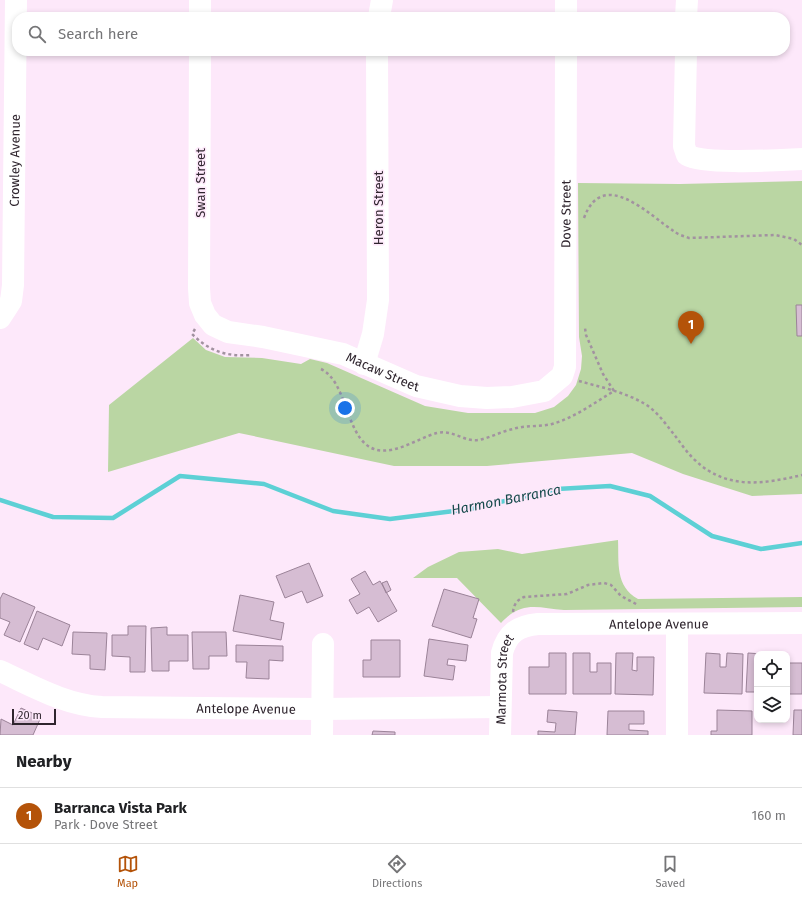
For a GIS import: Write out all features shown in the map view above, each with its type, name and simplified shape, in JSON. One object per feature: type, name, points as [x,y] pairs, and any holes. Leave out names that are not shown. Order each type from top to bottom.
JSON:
[{"type":"street","name":"Crowley Avenue","points":[[16,0],[16,12]]},
{"type":"street","points":[[200,0],[200,12]]},
{"type":"street","points":[[380,12],[382,0]]},
{"type":"street","points":[[566,0],[566,12]]},
{"type":"street","points":[[686,12],[687,0]]},
{"type":"street","name":"Crowley Avenue","points":[[0,318],[11,301],[13,285],[15,56]]},
{"type":"street","name":"Swan Street","points":[[200,56],[199,288],[200,303],[205,315]]},
{"type":"street","name":"Heron Street","points":[[364,364],[373,334],[378,300],[377,56]]},
{"type":"street","name":"Dove Street","points":[[562,376],[566,356],[566,56]]},
{"type":"street","points":[[686,56],[684,146],[687,155],[693,158],[734,160],[802,159]]},
{"type":"street","name":"Macaw Street","points":[[205,315],[212,325],[228,332],[263,336],[343,354],[416,386],[460,396],[487,398],[512,397],[544,391],[562,376]]},
{"type":"street","name":"Antelope Avenue","points":[[517,628],[538,624],[802,623]]},
{"type":"street","points":[[677,624],[677,735]]},
{"type":"street","name":"Marmota Street","points":[[500,735],[502,654],[504,644],[517,628]]},
{"type":"street","points":[[322,735],[323,644]]},
{"type":"street","name":"Antelope Avenue","points":[[0,671],[64,700],[86,706],[322,709],[500,707]]},
{"type":"path","points":[[582,223],[587,211],[595,202],[602,197],[619,195],[630,199],[676,233],[689,238],[775,235],[794,239],[802,245]]},
{"type":"path","points":[[205,315],[192,334],[202,343],[214,351],[224,354],[236,356],[255,354]]},
{"type":"path","points":[[584,322],[586,335],[603,374],[614,391]]},
{"type":"path","points":[[317,367],[324,370],[334,382],[355,428],[367,445],[377,450],[390,450],[438,432],[447,432],[472,440],[479,440],[513,429],[550,424],[572,416],[614,391]]},
{"type":"path","points":[[562,376],[614,391],[644,404],[655,412],[695,460],[707,470],[728,479],[745,483],[766,482],[802,475]]},
{"type":"path","points":[[517,628],[513,606],[519,599],[543,595],[568,594],[588,585],[604,583],[611,585],[621,596],[637,605]]},
{"type":"green space","points":[[802,181],[802,494],[752,496],[683,474],[632,453],[487,466],[394,466],[239,433],[108,472],[109,405],[193,338],[206,350],[225,357],[262,358],[301,364],[310,359],[327,363],[425,406],[468,413],[535,413],[554,407],[568,396],[576,385],[581,369],[582,356],[579,337],[578,183],[680,184]]},
{"type":"green space","points":[[618,540],[619,565],[622,581],[625,588],[638,599],[802,597],[802,607],[564,610],[531,607],[516,611],[501,623],[457,578],[413,578],[428,567],[459,552],[498,549],[522,554]]},
{"type":"building","points":[[796,305],[802,305],[802,336],[797,336]]},
{"type":"building","points":[[309,563],[323,596],[307,603],[302,591],[285,598],[276,576]]},
{"type":"building","points":[[365,571],[373,585],[380,581],[397,611],[378,622],[369,607],[357,614],[349,600],[360,594],[351,579]]},
{"type":"building","points":[[387,581],[391,590],[386,593],[382,583]]},
{"type":"building","points":[[444,589],[479,599],[473,618],[477,619],[471,638],[432,626]]},
{"type":"building","points":[[3,593],[35,607],[20,642],[4,635],[10,622],[0,618],[0,599]]},
{"type":"building","points":[[240,595],[274,602],[270,620],[284,623],[281,640],[233,631]]},
{"type":"building","points":[[37,611],[70,625],[62,646],[43,638],[38,650],[24,644]]},
{"type":"building","points":[[128,626],[146,626],[145,672],[130,672],[130,657],[112,656],[112,635],[128,635]]},
{"type":"building","points":[[167,627],[167,635],[188,635],[188,661],[169,661],[169,671],[152,671],[151,628]]},
{"type":"building","points":[[73,632],[107,633],[105,670],[90,669],[90,655],[72,654]]},
{"type":"building","points":[[192,632],[226,632],[227,656],[209,656],[209,669],[193,669]]},
{"type":"building","points":[[429,639],[468,645],[466,661],[448,659],[447,665],[455,666],[453,680],[424,676]]},
{"type":"building","points":[[371,640],[400,640],[400,677],[363,677],[363,660],[371,660]]},
{"type":"building","points":[[236,645],[283,646],[283,661],[269,660],[269,679],[246,678],[247,662],[236,662]]},
{"type":"building","points":[[549,653],[566,653],[566,694],[529,694],[529,667],[549,667]]},
{"type":"building","points":[[573,653],[590,653],[590,672],[597,672],[597,663],[611,663],[611,694],[573,694]]},
{"type":"building","points":[[616,653],[633,653],[632,670],[637,671],[637,657],[654,657],[653,695],[615,694]]},
{"type":"building","points":[[706,653],[720,654],[720,667],[726,667],[727,653],[743,654],[742,694],[704,693]]},
{"type":"building","points":[[748,653],[754,653],[754,692],[746,692]]},
{"type":"building","points":[[790,663],[802,663],[802,694],[790,694]]},
{"type":"building","points":[[21,708],[41,717],[33,735],[0,735],[1,719],[13,725]]},
{"type":"building","points":[[548,710],[577,712],[575,735],[538,735],[538,731],[555,732],[556,723],[547,722]]},
{"type":"building","points":[[717,710],[752,711],[752,735],[711,735],[711,731],[717,731]]},
{"type":"building","points":[[794,710],[802,710],[802,735],[793,735]]},
{"type":"building","points":[[608,711],[644,711],[644,724],[629,724],[629,730],[648,731],[648,735],[607,735]]},
{"type":"building","points":[[373,731],[395,732],[395,735],[372,735]]},
{"type":"waterway","name":"Harmon Barranca","points":[[0,500],[53,517],[113,518],[180,476],[264,484],[333,511],[390,519],[470,509],[557,489],[610,486],[650,496],[712,536],[761,549],[802,543]]},
{"type":"place","name":"Barranca Vista Park","points":[[691,344]]}]
